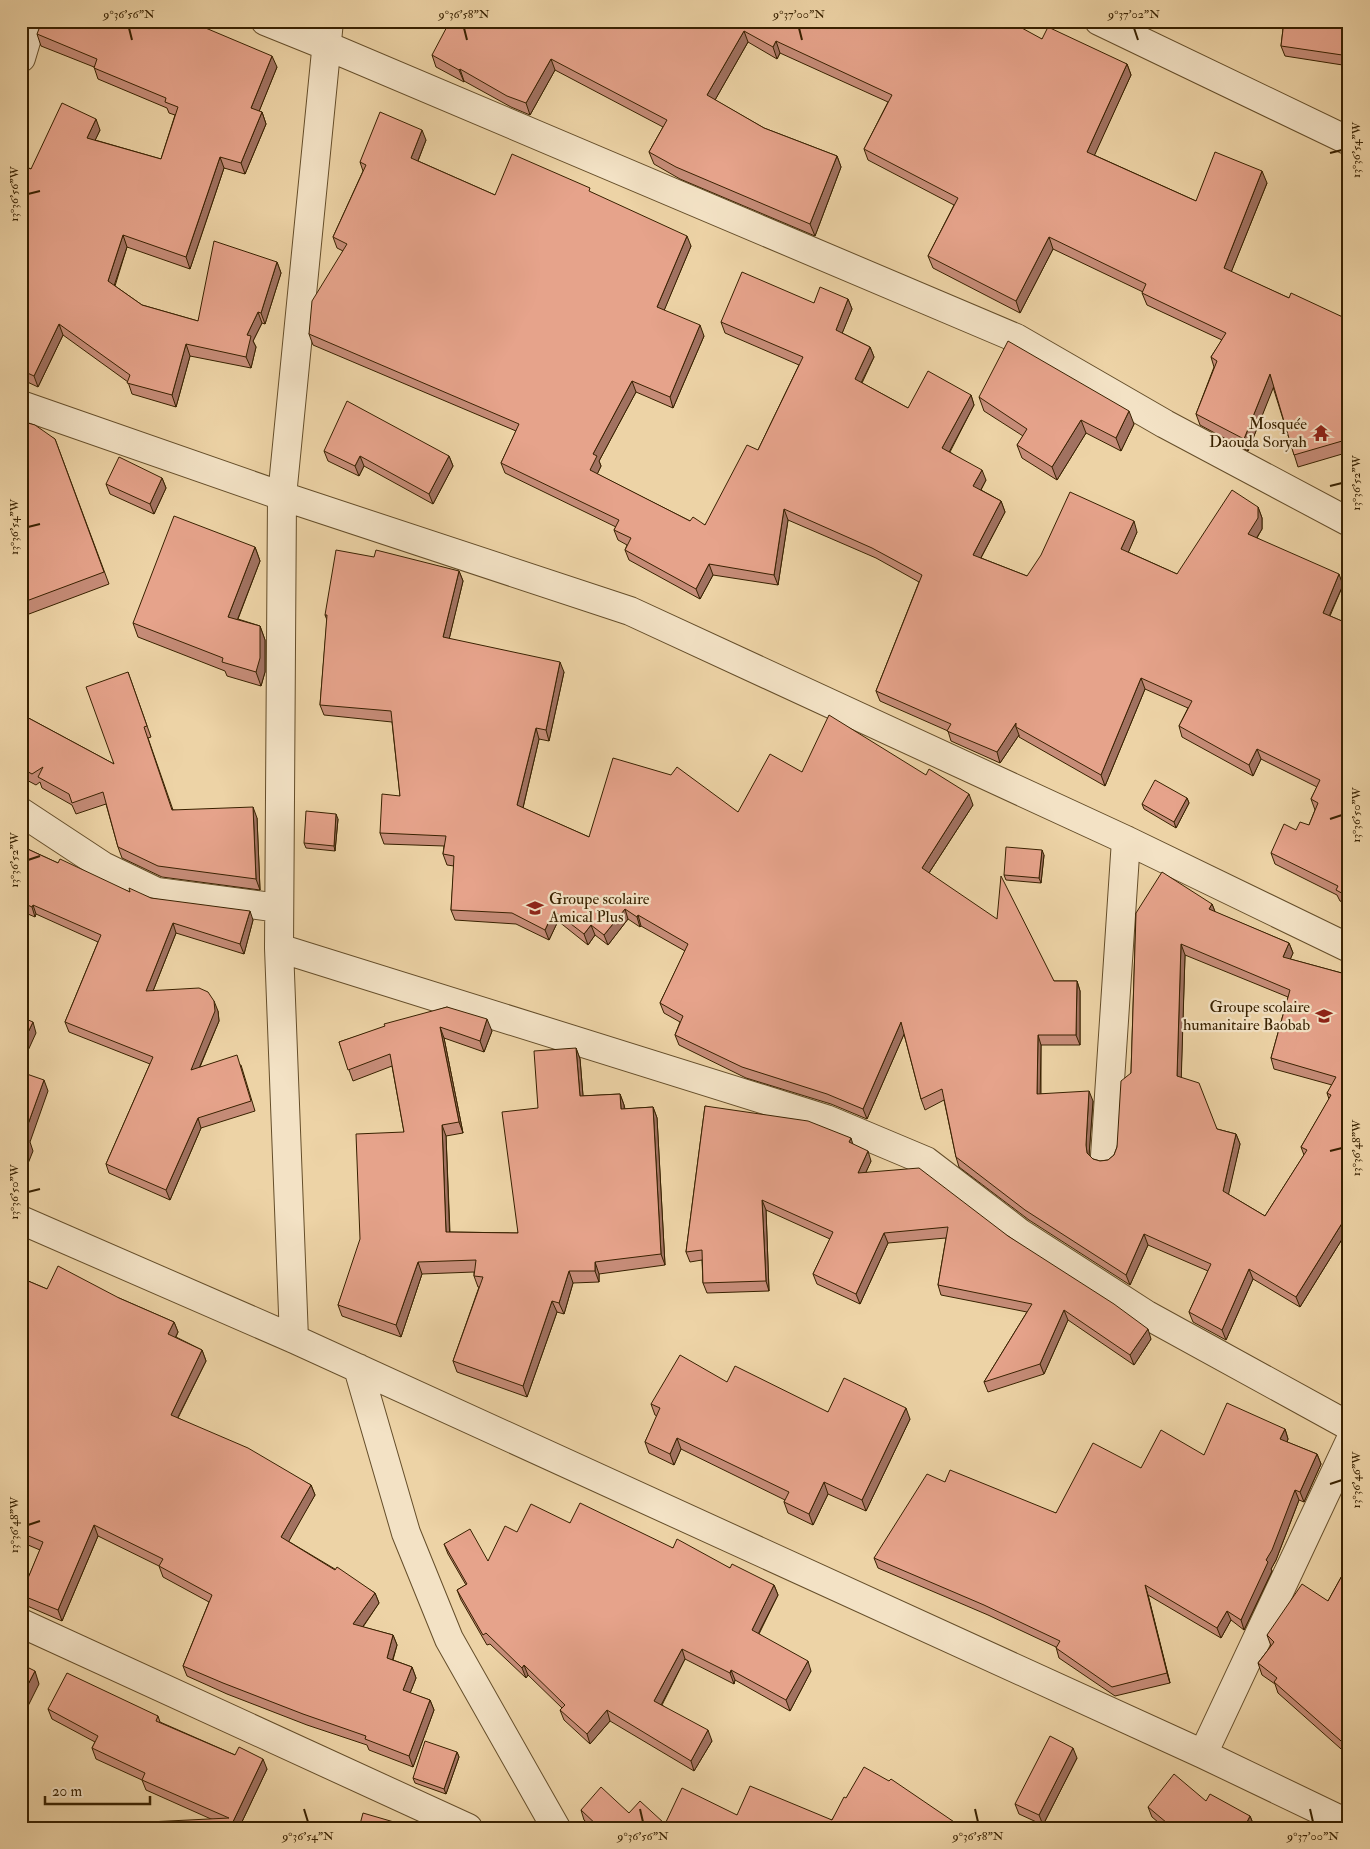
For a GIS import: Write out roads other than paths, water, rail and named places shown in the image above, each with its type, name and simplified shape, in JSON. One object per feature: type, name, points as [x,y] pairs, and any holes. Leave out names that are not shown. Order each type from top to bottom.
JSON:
[{"type":"street","points":[[21,58],[32,21]]},
{"type":"street","points":[[265,21],[328,33],[1016,338],[1164,424],[1349,522]]},
{"type":"street","points":[[1099,21],[1349,141]]},
{"type":"street","points":[[294,1338],[279,948],[282,496],[328,33]]},
{"type":"street","points":[[21,405],[282,496],[630,611],[1126,840],[1349,948]]},
{"type":"street","points":[[21,812],[103,866],[157,892],[279,908]]},
{"type":"street","points":[[1105,1156],[1126,840]]},
{"type":"street","points":[[279,948],[826,1119],[926,1162],[1020,1233],[1147,1315],[1349,1426]]},
{"type":"street","points":[[21,1220],[294,1338],[1203,1754],[1349,1824]]},
{"type":"street","points":[[358,1368],[406,1533],[449,1639],[556,1828]]},
{"type":"street","points":[[1203,1754],[1349,1443]]},
{"type":"street","points":[[21,1623],[468,1828]]},
{"type":"place","name":"Mosquée Daouda Soryah","points":[[1321,433]]},
{"type":"place","name":"Groupe scolaire Amical Plus","points":[[535,908]]},
{"type":"place","name":"Groupe scolaire humanitaire Baobab","points":[[1324,1016]]}]
